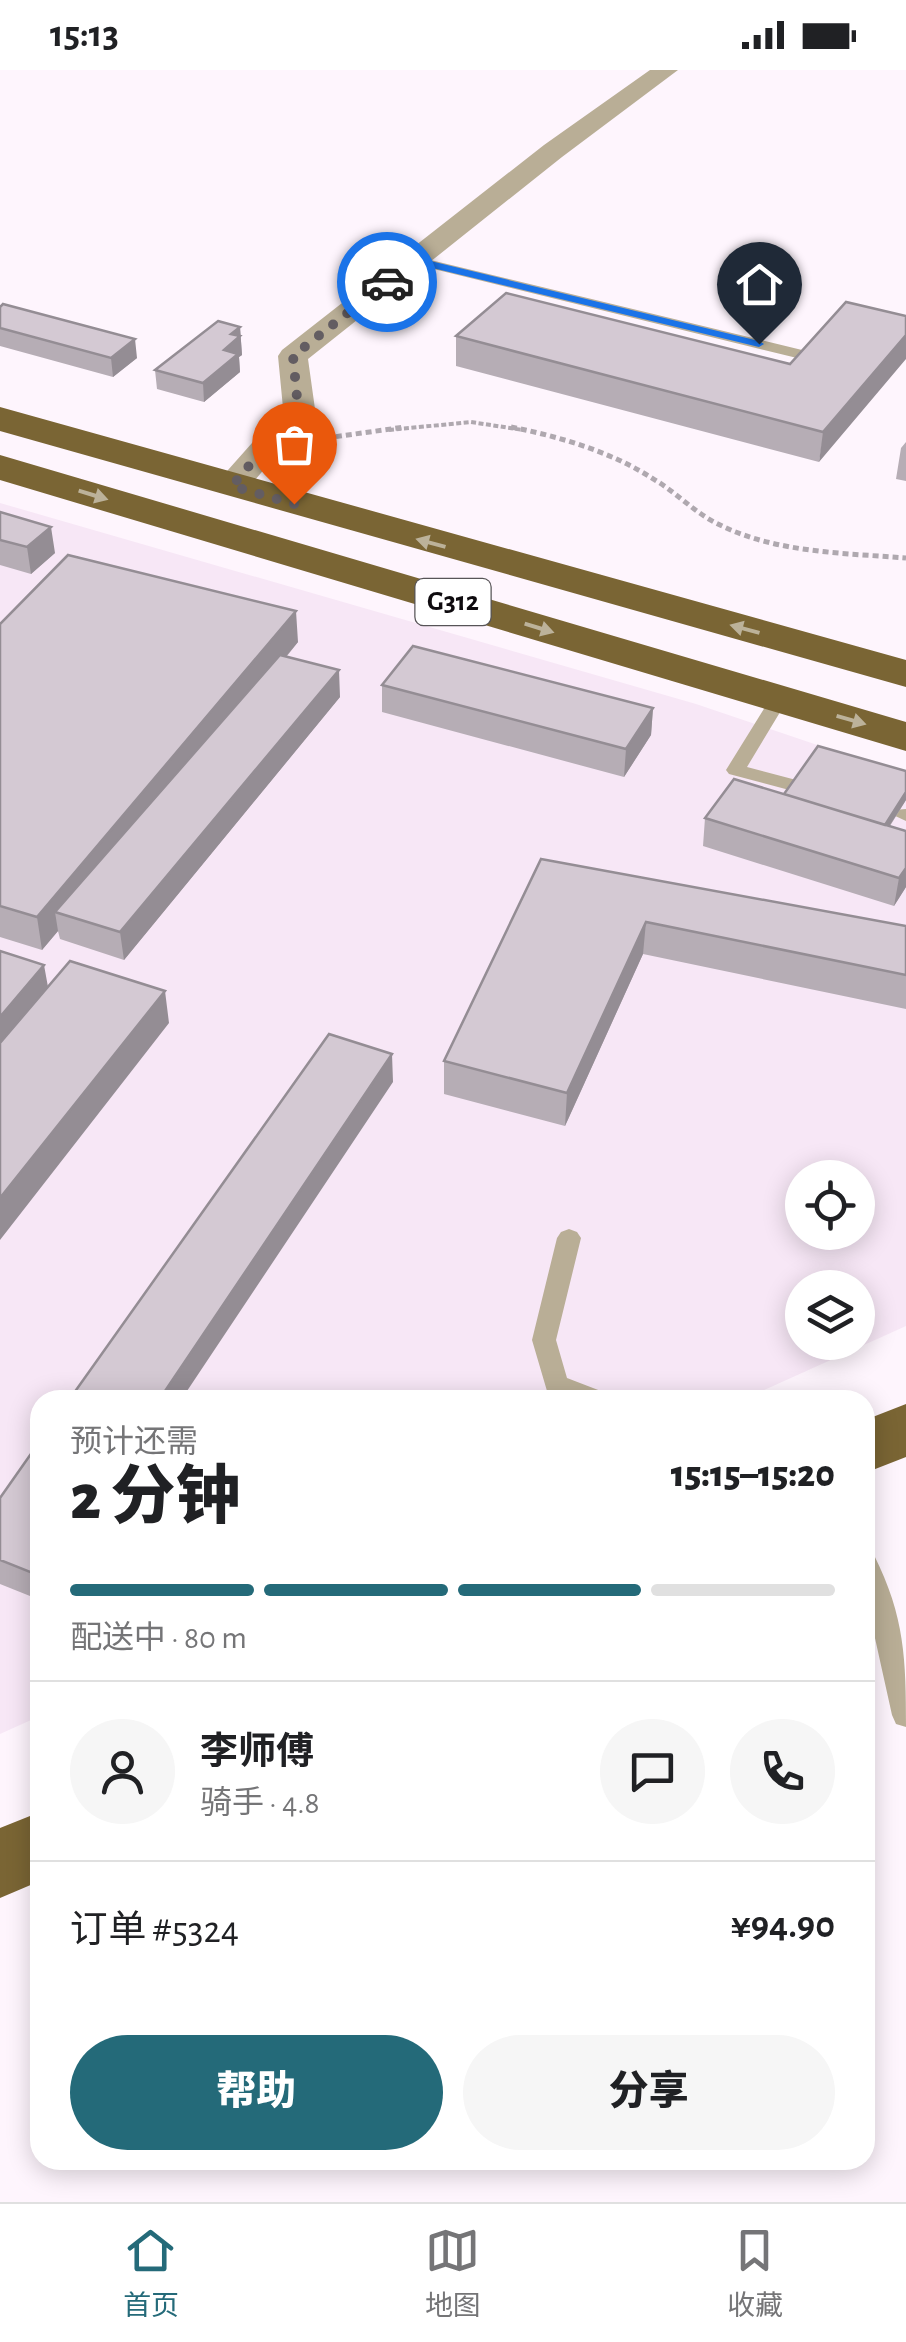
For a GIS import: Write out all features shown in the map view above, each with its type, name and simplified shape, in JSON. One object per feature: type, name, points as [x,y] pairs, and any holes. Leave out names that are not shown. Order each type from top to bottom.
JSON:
[{"type":"highway","name":"G312","points":[[0,419],[906,674]]},
{"type":"highway","name":"G312","points":[[0,467],[906,736]]},
{"type":"highway","points":[[875,1443],[906,1428]]},
{"type":"highway","points":[[0,1864],[30,1850]]},
{"type":"street","points":[[232,486],[298,408],[293,356],[552,151],[666,70]]},
{"type":"lane","points":[[414,260],[797,354]]},
{"type":"lane","points":[[779,700],[736,770],[793,785]]},
{"type":"lane","points":[[569,1238],[544,1340],[556,1384],[571,1390]]},
{"type":"lane","points":[[875,1586],[906,1715]]},
{"type":"path","points":[[270,442],[343,437],[412,424],[488,424],[564,440],[624,462],[670,488],[718,524],[771,543],[906,558]]},
{"type":"shaded area","points":[[0,503],[696,704],[906,775],[906,1326],[875,1340],[875,1270],[785,1270],[785,1360],[831,1360],[764,1390],[30,1390],[30,1720],[0,1734]]},
{"type":"building","points":[[506,293],[790,364],[846,302],[906,316],[906,335],[823,432],[456,336]]},
{"type":"building","points":[[3,304],[135,339],[111,358],[0,328]]},
{"type":"building","points":[[218,321],[240,327],[231,334],[240,336],[224,350],[238,354],[203,383],[155,370]]},
{"type":"building","points":[[0,512],[51,527],[27,547],[0,540]]},
{"type":"building","points":[[68,555],[296,611],[37,917],[0,906],[0,624]]},
{"type":"building","points":[[413,646],[653,708],[626,749],[382,685]]},
{"type":"building","points":[[280,655],[339,670],[120,932],[55,912]]},
{"type":"building","points":[[818,746],[906,771],[906,792],[885,825],[784,794]]},
{"type":"building","points":[[734,779],[906,831],[906,868],[899,878],[705,818]]},
{"type":"building","points":[[541,859],[906,926],[906,975],[646,922],[567,1093],[444,1061]]},
{"type":"building","points":[[0,951],[44,965],[0,1017]]},
{"type":"building","points":[[70,961],[165,991],[0,1198],[0,1043]]},
{"type":"building","points":[[329,1034],[392,1054],[166,1390],[76,1390]]},
{"type":"building","points":[[30,1455],[30,1572],[0,1560],[0,1498]]},
{"type":"way so far","points":[[294,504],[232,486],[298,408],[293,356],[387,282]]},
{"type":"route","points":[[387,282],[414,260],[759,344]]}]
